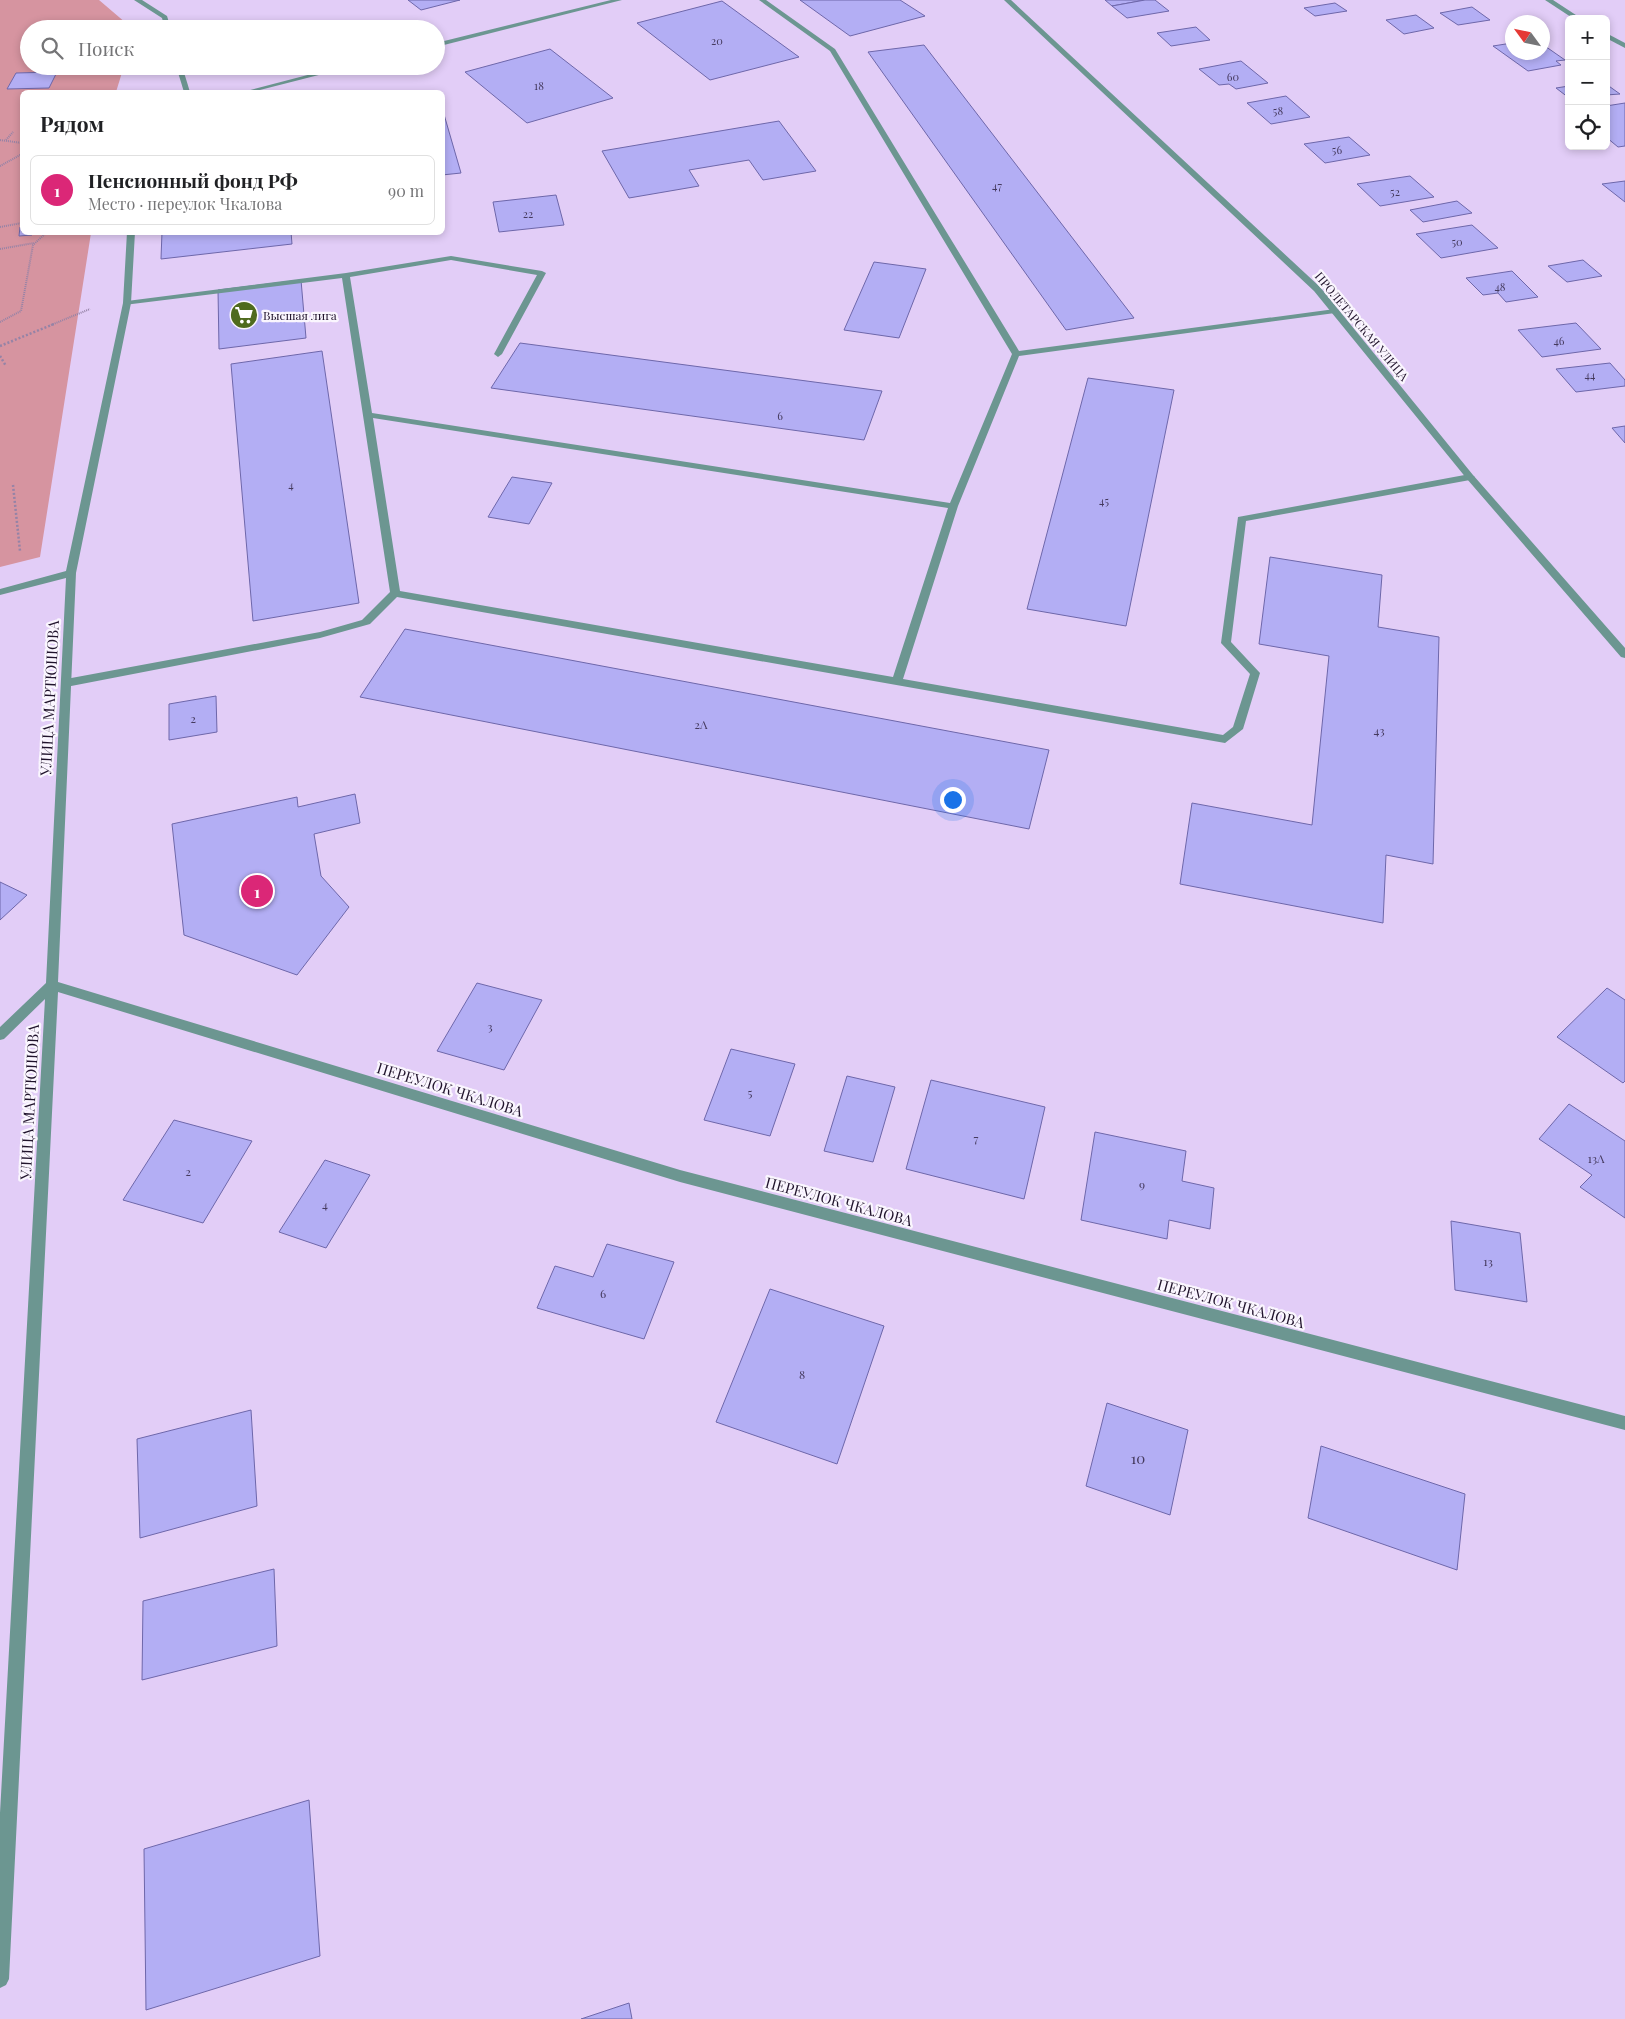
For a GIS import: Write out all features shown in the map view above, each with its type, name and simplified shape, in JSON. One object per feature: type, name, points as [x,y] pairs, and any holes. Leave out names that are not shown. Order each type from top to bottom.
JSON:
[{"type":"street","points":[[137,0],[165,17],[166,20]]},
{"type":"street","points":[[445,43],[619,0]]},
{"type":"street","points":[[762,0],[833,50],[1016,354]]},
{"type":"street","name":"ПРОЛЕТАРСКАЯ УЛИЦА","points":[[1008,0],[1317,289],[1470,477],[1625,655]]},
{"type":"street","points":[[1548,0],[1572,15]]},
{"type":"street","points":[[1610,37],[1625,46]]},
{"type":"street","points":[[182,75],[186,90]]},
{"type":"street","points":[[254,90],[315,75]]},
{"type":"street","name":"УЛИЦА МАРТЮШОВА","points":[[0,1979],[52,985],[71,573],[127,303],[131,235]]},
{"type":"street","points":[[127,303],[346,275],[451,258],[542,273],[498,354]]},
{"type":"street","points":[[346,275],[395,593]]},
{"type":"street","points":[[1016,354],[1335,311]]},
{"type":"street","points":[[897,680],[953,506],[1016,354]]},
{"type":"street","points":[[368,415],[953,506]]},
{"type":"street","points":[[395,593],[1226,739],[1238,728],[1255,673],[1226,643],[1241,519],[1470,477]]},
{"type":"street","points":[[0,592],[71,573]]},
{"type":"street","points":[[66,682],[320,635],[366,622],[395,593]]},
{"type":"street","points":[[0,1035],[52,985]]},
{"type":"street","name":"ПЕРЕУЛОК ЧКАЛОВА","points":[[52,985],[680,1176],[1625,1423]]},
{"type":"path","points":[[5,141],[13,132]]},
{"type":"path","points":[[0,140],[20,143]]},
{"type":"path","points":[[0,166],[20,155]]},
{"type":"path","points":[[0,227],[20,223]]},
{"type":"path","points":[[0,249],[34,243],[43,235]]},
{"type":"path","points":[[0,322],[21,311],[34,243]]},
{"type":"path","points":[[0,346],[96,307],[127,303]]},
{"type":"path","points":[[0,356],[6,366]]},
{"type":"path","points":[[14,485],[20,542]]},
{"type":"shaded area","points":[[0,0],[99,0],[122,20],[20,20],[20,75],[121,75],[117,90],[20,90],[20,235],[91,235],[40,557],[0,567]]},
{"type":"building","points":[[408,0],[460,0],[421,10]]},
{"type":"building","points":[[800,0],[900,0],[925,16],[850,36]]},
{"type":"building","points":[[1105,0],[1145,0],[1112,6]]},
{"type":"building","points":[[1155,0],[1169,11],[1127,18],[1112,6]]},
{"type":"building","points":[[722,1],[799,57],[710,80],[637,23]]},
{"type":"building","points":[[1335,3],[1347,11],[1315,16],[1304,8]]},
{"type":"building","points":[[1472,7],[1490,20],[1458,25],[1440,13]]},
{"type":"building","points":[[1416,15],[1434,28],[1404,34],[1386,20]]},
{"type":"building","points":[[1196,27],[1210,40],[1171,46],[1157,33]]},
{"type":"building","points":[[1505,44],[1505,55],[1493,46]]},
{"type":"building","points":[[924,45],[1134,318],[1066,330],[868,52]]},
{"type":"building","points":[[550,49],[613,98],[527,123],[465,72]]},
{"type":"building","points":[[1550,50],[1565,60],[1556,61],[1561,65],[1528,71],[1513,60],[1550,60]]},
{"type":"building","points":[[1241,61],[1268,83],[1236,89],[1229,84],[1219,85],[1199,69]]},
{"type":"building","points":[[16,73],[20,73],[20,75],[56,75],[49,88],[7,89]]},
{"type":"building","points":[[1565,87],[1565,95],[1556,88]]},
{"type":"building","points":[[1610,87],[1620,94],[1610,95]]},
{"type":"building","points":[[1286,96],[1310,117],[1271,124],[1247,103]]},
{"type":"building","points":[[1625,103],[1625,146],[1618,147],[1610,140],[1610,105]]},
{"type":"building","points":[[445,118],[461,173],[445,175]]},
{"type":"building","points":[[779,121],[816,171],[763,180],[749,160],[689,170],[699,186],[629,198],[602,151]]},
{"type":"building","points":[[1349,137],[1370,155],[1325,163],[1304,144]]},
{"type":"building","points":[[1410,176],[1434,197],[1380,206],[1357,184]]},
{"type":"building","points":[[1625,181],[1625,202],[1602,184]]},
{"type":"building","points":[[556,195],[564,225],[499,232],[493,202]]},
{"type":"building","points":[[1457,201],[1472,213],[1423,222],[1410,210]]},
{"type":"building","points":[[1472,225],[1498,248],[1441,258],[1416,234]]},
{"type":"building","points":[[162,235],[291,235],[292,244],[161,259]]},
{"type":"building","points":[[1583,260],[1602,276],[1567,282],[1548,266]]},
{"type":"building","points":[[874,262],[926,269],[899,338],[844,330]]},
{"type":"building","points":[[1512,271],[1538,297],[1506,302],[1498,293],[1483,295],[1466,278]]},
{"type":"building","points":[[301,280],[306,338],[219,349],[218,290]]},
{"type":"building","points":[[1576,323],[1601,349],[1542,357],[1518,330]]},
{"type":"building","points":[[520,343],[882,391],[864,440],[491,388]]},
{"type":"building","points":[[322,351],[359,603],[253,621],[231,364]]},
{"type":"building","points":[[1610,363],[1625,380],[1625,386],[1576,392],[1556,369]]},
{"type":"building","points":[[1088,378],[1174,390],[1126,626],[1027,609]]},
{"type":"building","points":[[1625,426],[1625,443],[1612,428]]},
{"type":"building","points":[[512,477],[552,483],[529,524],[488,517]]},
{"type":"building","points":[[1270,557],[1382,575],[1378,627],[1439,637],[1433,864],[1386,855],[1383,923],[1180,884],[1192,803],[1312,825],[1329,656],[1259,644]]},
{"type":"building","points":[[405,629],[1049,750],[1029,829],[360,697]]},
{"type":"building","points":[[216,696],[217,732],[169,740],[169,704]]},
{"type":"building","points":[[355,794],[360,823],[314,834],[321,876],[349,907],[297,975],[184,935],[172,824],[297,797],[298,807]]},
{"type":"building","points":[[0,882],[27,895],[0,920]]},
{"type":"building","points":[[477,983],[542,1000],[504,1070],[437,1051]]},
{"type":"building","points":[[1607,988],[1625,1000],[1625,1081],[1623,1083],[1557,1037]]},
{"type":"building","points":[[731,1049],[795,1064],[770,1136],[704,1120]]},
{"type":"building","points":[[847,1076],[895,1087],[873,1162],[824,1151]]},
{"type":"building","points":[[931,1080],[1045,1107],[1024,1199],[906,1169]]},
{"type":"building","points":[[1569,1104],[1625,1141],[1625,1218],[1580,1187],[1592,1175],[1539,1139]]},
{"type":"building","points":[[174,1120],[252,1141],[203,1223],[123,1200]]},
{"type":"building","points":[[1095,1132],[1186,1151],[1182,1181],[1214,1188],[1210,1229],[1169,1220],[1167,1239],[1081,1220]]},
{"type":"building","points":[[325,1160],[370,1175],[326,1248],[279,1232]]},
{"type":"building","points":[[1451,1221],[1520,1233],[1527,1302],[1455,1290]]},
{"type":"building","points":[[607,1244],[674,1262],[644,1339],[537,1308],[555,1266],[593,1277]]},
{"type":"building","points":[[770,1289],[884,1326],[837,1464],[716,1422]]},
{"type":"building","points":[[1107,1403],[1188,1430],[1170,1515],[1086,1486]]},
{"type":"building","points":[[251,1410],[257,1506],[140,1538],[137,1439]]},
{"type":"building","points":[[1321,1446],[1465,1494],[1457,1570],[1308,1518]]},
{"type":"building","points":[[274,1569],[277,1646],[142,1680],[143,1601]]},
{"type":"building","points":[[309,1800],[320,1956],[146,2010],[144,1849]]},
{"type":"building","points":[[629,2003],[632,2019],[581,2019]]},
{"type":"place","name":"Высшая лига","points":[[244,315]]},
{"type":"place","name":"Пенсионный фонд РФ","points":[[257,891]]}]
